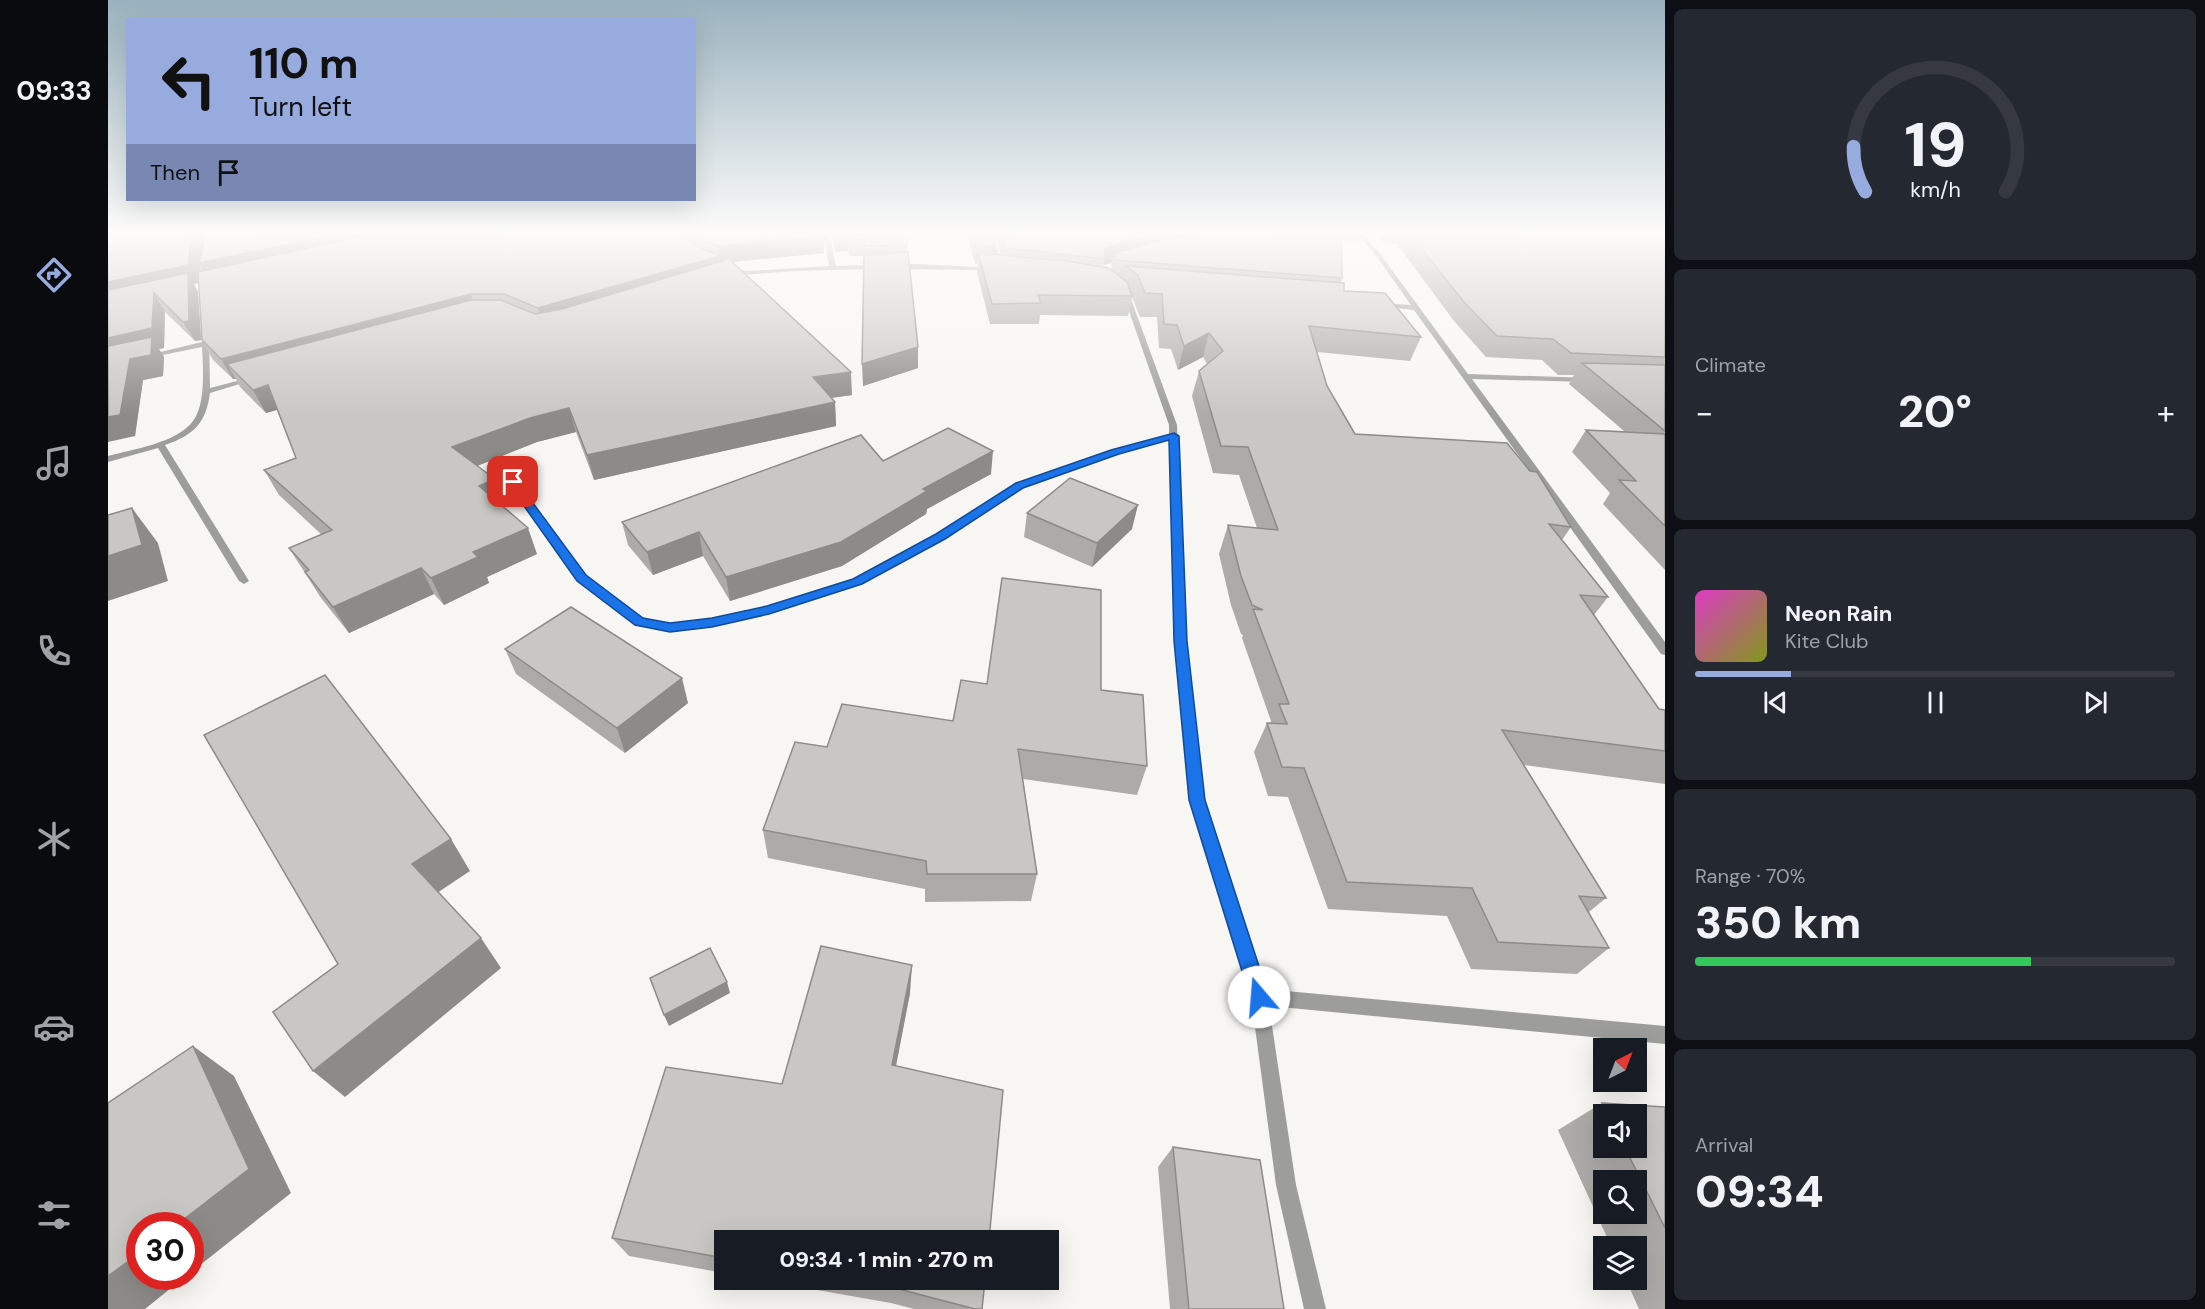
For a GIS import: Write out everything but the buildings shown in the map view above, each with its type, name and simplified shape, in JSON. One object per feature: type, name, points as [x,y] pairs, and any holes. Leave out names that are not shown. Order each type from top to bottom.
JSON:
[{"type":"street","points":[[1121,294],[1128,300],[1173,425],[1180,641],[1197,800],[1259,997],[1286,1185],[1315,1309]]},
{"type":"street","points":[[1407,294],[1665,651]]},
{"type":"street","points":[[1372,304],[1417,308]]},
{"type":"street","points":[[108,459],[160,444],[184,433],[198,421],[207,391],[204,320]]},
{"type":"street","points":[[142,357],[206,344]]},
{"type":"street","points":[[207,391],[263,376]]},
{"type":"street","points":[[1467,376],[1595,380]]},
{"type":"street","points":[[499,463],[581,578],[639,622],[670,628],[712,622],[769,609],[857,582],[940,536],[1020,486],[1115,452],[1174,436]]},
{"type":"street","points":[[160,444],[244,581]]},
{"type":"street","points":[[1259,997],[1665,1035]]},
{"type":"route","points":[[513,482],[581,578],[639,622],[670,628],[712,622],[769,609],[857,582],[940,536],[1020,486],[1115,452],[1174,436],[1180,641],[1197,800],[1259,997]]}]
